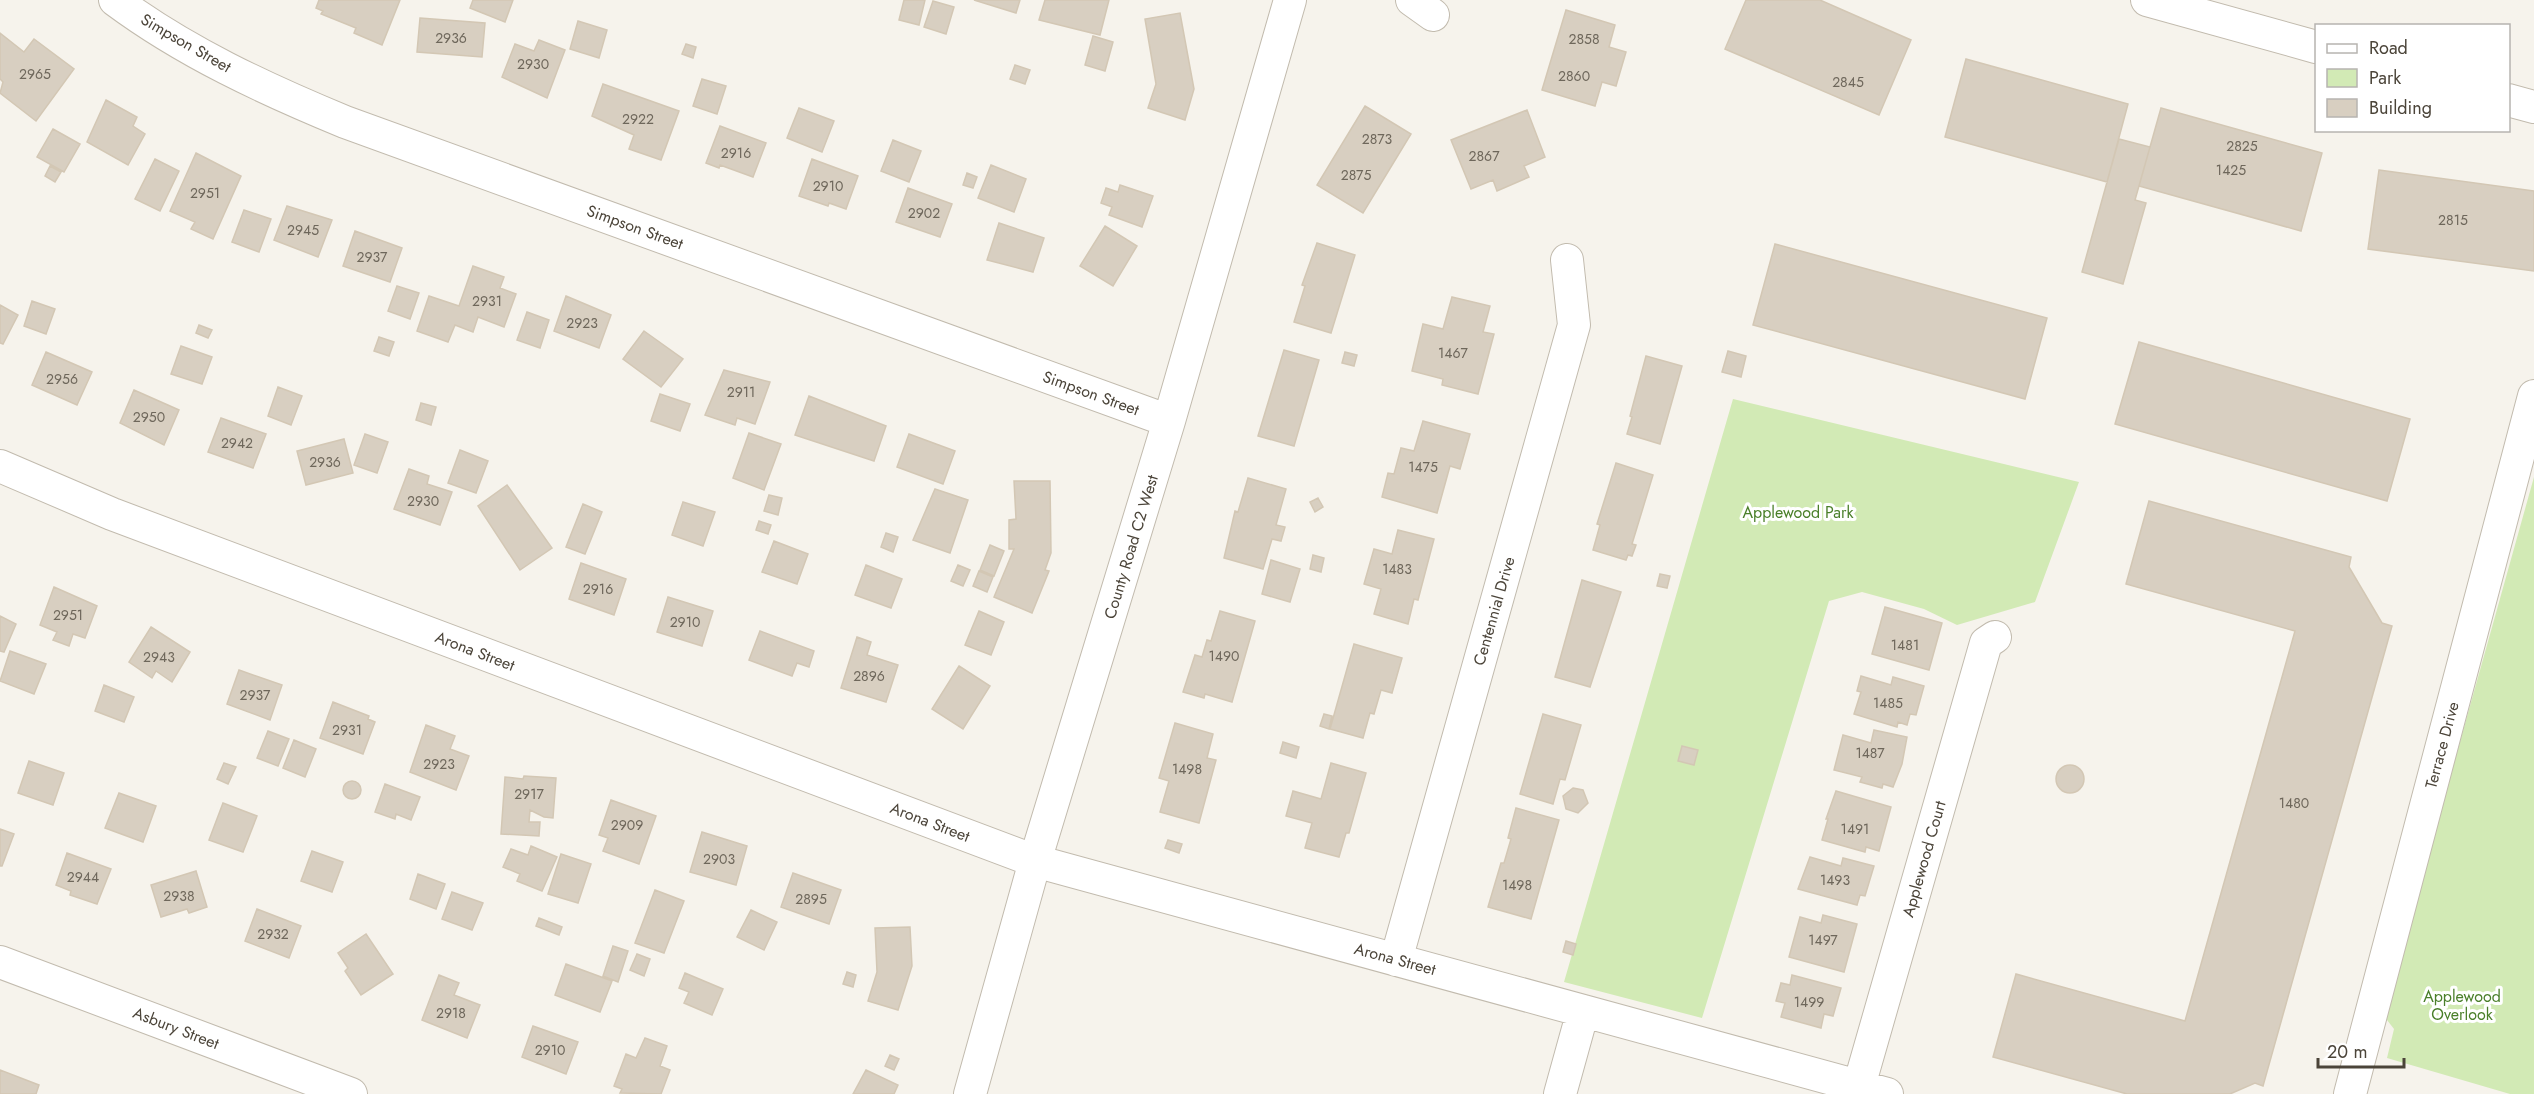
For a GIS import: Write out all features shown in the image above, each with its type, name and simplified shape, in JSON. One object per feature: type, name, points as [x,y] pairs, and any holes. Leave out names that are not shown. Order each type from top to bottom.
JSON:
[{"type":"street","name":"Simpson Street","points":[[115,0],[203,56],[269,90],[345,122],[1169,421]]},
{"type":"street","name":"County Road C2 West","points":[[970,1094],[1035,861],[1169,421],[1290,0]]},
{"type":"street","points":[[2147,0],[2315,47]]},
{"type":"street","points":[[2510,101],[2534,107]]},
{"type":"street","name":"Centennial Drive","points":[[1396,960],[1574,325],[1567,260]]},
{"type":"street","name":"Terrace Drive","points":[[2350,1094],[2534,396]]},
{"type":"street","name":"Arona Street","points":[[0,466],[112,514],[1035,861],[1873,1090]]},
{"type":"street","name":"Applewood Court","points":[[1873,1090],[1986,643],[1995,637]]},
{"type":"street","name":"Asbury Street","points":[[0,962],[351,1094]]},
{"type":"street","points":[[1560,1094],[1583,1011]]},
{"type":"green space","name":"Applewood Park","points":[[1733,399],[2079,482],[2035,602],[1957,625],[1924,609],[1862,592],[1829,601],[1702,1018],[1564,982]]},
{"type":"green space","name":"Applewood Overlook","points":[[2534,477],[2534,1094],[2510,1094],[2387,1058],[2394,1029],[2387,1020],[2385,1010]]},
{"type":"building","points":[[319,0],[400,0],[382,45],[354,33],[356,28],[321,14],[323,11],[316,8]]},
{"type":"building","points":[[473,0],[513,0],[505,22],[470,8]]},
{"type":"building","points":[[904,0],[925,0],[919,25],[899,20]]},
{"type":"building","points":[[974,0],[1020,0],[1016,13]]},
{"type":"building","points":[[1045,0],[1109,0],[1100,35],[1039,20]]},
{"type":"building","points":[[1746,0],[1820,0],[1911,40],[1879,115],[1725,49]]},
{"type":"building","points":[[933,1],[954,7],[946,34],[924,27]]},
{"type":"building","points":[[1566,10],[1615,25],[1609,47],[1626,52],[1616,86],[1602,82],[1595,106],[1542,90]]},
{"type":"building","points":[[1180,13],[1194,89],[1185,120],[1148,108],[1156,84],[1145,19]]},
{"type":"building","points":[[420,18],[485,23],[482,57],[417,52]]},
{"type":"building","points":[[578,21],[607,30],[599,58],[570,49]]},
{"type":"building","points":[[0,33],[24,52],[34,39],[74,69],[36,121],[0,93],[3,82],[0,79]]},
{"type":"building","points":[[1093,36],[1113,42],[1105,71],[1085,65]]},
{"type":"building","points":[[539,40],[565,50],[547,98],[502,77],[515,44],[534,51]]},
{"type":"building","points":[[686,44],[696,47],[693,58],[682,54]]},
{"type":"building","points":[[1966,59],[2128,104],[2107,182],[1945,137]]},
{"type":"building","points":[[1015,65],[1030,70],[1025,84],[1010,79]]},
{"type":"building","points":[[702,79],[726,86],[717,114],[693,106]]},
{"type":"building","points":[[603,84],[679,111],[661,160],[629,149],[634,135],[592,116]]},
{"type":"building","points":[[106,100],[137,117],[133,126],[145,134],[128,165],[87,142]]},
{"type":"building","points":[[1365,106],[1411,134],[1363,213],[1317,185]]},
{"type":"building","points":[[799,108],[834,121],[822,152],[787,138]]},
{"type":"building","points":[[2161,108],[2322,153],[2301,231],[2139,186]]},
{"type":"building","points":[[1527,110],[1545,157],[1524,166],[1529,177],[1497,191],[1493,180],[1471,189],[1451,140]]},
{"type":"building","points":[[720,126],[766,143],[753,177],[720,165],[719,168],[706,163]]},
{"type":"building","points":[[53,129],[80,144],[64,172],[37,157]]},
{"type":"building","points":[[2119,139],[2150,147],[2135,200],[2146,203],[2123,284],[2082,272]]},
{"type":"building","points":[[893,140],[921,151],[909,182],[881,171]]},
{"type":"building","points":[[196,153],[241,176],[213,239],[191,229],[195,222],[170,211]]},
{"type":"building","points":[[155,159],[179,171],[160,211],[135,199]]},
{"type":"building","points":[[812,159],[858,176],[846,209],[829,203],[828,206],[799,196]]},
{"type":"building","points":[[991,165],[1026,179],[1014,212],[978,198]]},
{"type":"building","points":[[50,166],[61,172],[55,182],[45,176]]},
{"type":"building","points":[[2379,170],[2534,191],[2534,271],[2368,249]]},
{"type":"building","points":[[967,173],[977,177],[973,188],[963,185]]},
{"type":"building","points":[[1120,185],[1153,196],[1142,227],[1109,215],[1112,207],[1101,203],[1106,188],[1118,192]]},
{"type":"building","points":[[908,188],[952,204],[940,237],[896,222]]},
{"type":"building","points":[[287,206],[332,220],[318,257],[274,240]]},
{"type":"building","points":[[244,210],[271,219],[259,252],[232,242]]},
{"type":"building","points":[[999,223],[1044,238],[1033,272],[987,260]]},
{"type":"building","points":[[1105,226],[1137,246],[1113,286],[1080,266]]},
{"type":"building","points":[[355,231],[402,248],[390,282],[343,266]]},
{"type":"building","points":[[1317,243],[1355,255],[1331,333],[1294,322],[1305,286],[1302,285]]},
{"type":"building","points":[[1775,244],[2047,318],[2025,399],[1753,325]]},
{"type":"building","points":[[473,266],[504,277],[500,288],[516,294],[504,327],[478,317],[473,332],[455,325],[448,342],[417,331],[429,296],[459,306]]},
{"type":"building","points":[[397,286],[419,293],[410,319],[388,311]]},
{"type":"building","points":[[566,296],[611,315],[599,348],[554,331]]},
{"type":"building","points":[[1452,297],[1490,306],[1483,332],[1494,334],[1478,394],[1442,385],[1443,379],[1412,371],[1423,324],[1443,329]]},
{"type":"building","points":[[32,301],[55,309],[46,334],[24,326]]},
{"type":"building","points":[[0,305],[18,315],[3,344],[0,343]]},
{"type":"building","points":[[527,312],[549,320],[540,348],[517,340]]},
{"type":"building","points":[[199,325],[212,330],[208,338],[196,333]]},
{"type":"building","points":[[644,331],[683,359],[661,387],[623,359]]},
{"type":"building","points":[[379,337],[394,342],[389,356],[374,351]]},
{"type":"building","points":[[2139,342],[2410,419],[2387,501],[2115,424]]},
{"type":"building","points":[[181,346],[212,357],[202,384],[171,374]]},
{"type":"building","points":[[1284,350],[1319,360],[1294,446],[1258,436]]},
{"type":"building","points":[[1728,351],[1746,356],[1741,377],[1722,372]]},
{"type":"building","points":[[46,352],[92,372],[77,405],[32,385]]},
{"type":"building","points":[[1345,352],[1357,355],[1354,366],[1342,363]]},
{"type":"building","points":[[1646,356],[1682,366],[1660,444],[1627,434]]},
{"type":"building","points":[[724,370],[770,382],[755,424],[737,418],[735,425],[705,415]]},
{"type":"building","points":[[278,387],[302,396],[291,425],[268,416]]},
{"type":"building","points":[[134,390],[179,410],[164,445],[120,423]]},
{"type":"building","points":[[660,394],[690,404],[680,431],[651,421]]},
{"type":"building","points":[[809,396],[886,426],[874,461],[795,435]]},
{"type":"building","points":[[421,403],[436,407],[431,425],[416,420]]},
{"type":"building","points":[[221,418],[266,434],[253,468],[208,452]]},
{"type":"building","points":[[1423,421],[1470,434],[1460,469],[1450,466],[1437,513],[1382,497],[1388,473],[1394,474],[1401,448],[1414,451]]},
{"type":"building","points":[[749,433],[781,444],[764,490],[733,478]]},
{"type":"building","points":[[365,434],[388,442],[377,473],[354,465]]},
{"type":"building","points":[[909,434],[955,451],[943,484],[897,467]]},
{"type":"building","points":[[344,439],[353,473],[306,485],[297,451]]},
{"type":"building","points":[[460,450],[488,461],[476,493],[448,483]]},
{"type":"building","points":[[1616,463],[1653,475],[1632,544],[1636,545],[1632,556],[1628,555],[1626,560],[1593,550],[1600,525],[1597,524]]},
{"type":"building","points":[[409,469],[429,476],[427,484],[452,492],[440,525],[394,509]]},
{"type":"building","points":[[1248,478],[1286,489],[1276,525],[1285,527],[1281,541],[1272,539],[1263,569],[1224,558],[1235,511],[1238,512]]},
{"type":"building","points":[[1014,481],[1050,481],[1051,553],[1045,570],[1049,571],[1032,613],[994,597],[1014,549],[1009,549],[1009,520],[1016,519]]},
{"type":"building","points":[[507,485],[552,548],[520,570],[478,506]]},
{"type":"building","points":[[935,489],[968,500],[950,553],[913,540]]},
{"type":"building","points":[[769,495],[782,498],[778,515],[764,511]]},
{"type":"building","points":[[1318,498],[1323,507],[1315,512],[1310,502]]},
{"type":"building","points":[[2149,501],[2351,557],[2349,567],[2382,623],[2392,626],[2263,1086],[2255,1083],[2230,1094],[2127,1094],[1993,1057],[2016,974],[2185,1021],[2295,631],[2126,584]]},
{"type":"building","points":[[683,502],[715,512],[703,546],[672,535]]},
{"type":"building","points":[[583,504],[602,512],[585,554],[566,547]]},
{"type":"building","points":[[759,521],[771,525],[768,534],[756,530]]},
{"type":"building","points":[[1398,530],[1434,539],[1418,600],[1414,599],[1408,624],[1374,614],[1381,589],[1364,584],[1374,549],[1392,554]]},
{"type":"building","points":[[886,533],[898,537],[893,552],[881,547]]},
{"type":"building","points":[[774,541],[808,554],[797,584],[762,572]]},
{"type":"building","points":[[990,545],[1004,551],[994,576],[980,570]]},
{"type":"building","points":[[1313,555],[1324,558],[1321,572],[1310,569]]},
{"type":"building","points":[[1271,560],[1300,569],[1290,602],[1262,594]]},
{"type":"building","points":[[581,563],[626,579],[614,615],[569,599]]},
{"type":"building","points":[[866,565],[902,579],[891,608],[855,595]]},
{"type":"building","points":[[958,565],[970,570],[963,586],[951,581]]},
{"type":"building","points":[[979,571],[993,577],[987,592],[973,586]]},
{"type":"building","points":[[1660,574],[1670,576],[1667,588],[1657,586]]},
{"type":"building","points":[[1582,580],[1621,592],[1590,687],[1555,677]]},
{"type":"building","points":[[54,587],[97,606],[85,638],[73,634],[69,646],[53,640],[57,632],[40,625]]},
{"type":"building","points":[[668,597],[713,611],[702,646],[657,632]]},
{"type":"building","points":[[1885,607],[1942,623],[1929,670],[1872,654]]},
{"type":"building","points":[[979,611],[1004,622],[991,655],[965,645]]},
{"type":"building","points":[[1220,611],[1255,621],[1232,702],[1205,694],[1204,698],[1183,692],[1195,655],[1202,657],[1207,640],[1211,641]]},
{"type":"building","points":[[0,616],[16,624],[4,652],[0,651]]},
{"type":"building","points":[[151,627],[190,652],[172,682],[156,671],[152,678],[129,662]]},
{"type":"building","points":[[760,631],[814,651],[809,667],[797,663],[792,676],[749,660]]},
{"type":"building","points":[[857,637],[871,642],[867,655],[898,665],[886,702],[841,688]]},
{"type":"building","points":[[1354,644],[1402,658],[1392,693],[1381,690],[1374,714],[1370,713],[1363,738],[1330,729]]},
{"type":"building","points":[[10,651],[46,664],[34,694],[0,681]]},
{"type":"building","points":[[959,666],[990,686],[963,729],[932,709]]},
{"type":"building","points":[[239,670],[282,685],[270,720],[227,704]]},
{"type":"building","points":[[1861,676],[1891,685],[1893,677],[1924,686],[1916,715],[1910,714],[1907,725],[1898,722],[1897,727],[1854,714],[1861,692],[1857,691]]},
{"type":"building","points":[[104,685],[134,697],[124,722],[95,711]]},
{"type":"building","points":[[333,702],[369,716],[368,719],[375,722],[363,754],[320,738]]},
{"type":"building","points":[[1324,714],[1332,716],[1329,729],[1320,726]]},
{"type":"building","points":[[1543,714],[1581,725],[1565,780],[1560,779],[1553,804],[1520,794]]},
{"type":"building","points":[[1175,723],[1213,734],[1207,758],[1216,760],[1199,823],[1160,812],[1169,781],[1159,778]]},
{"type":"building","points":[[426,725],[455,736],[450,749],[469,756],[456,790],[410,772]]},
{"type":"building","points":[[1874,730],[1907,737],[1902,764],[1893,787],[1883,784],[1882,788],[1860,782],[1862,777],[1834,770],[1843,735],[1871,743]]},
{"type":"building","points":[[268,731],[289,739],[278,766],[257,758]]},
{"type":"building","points":[[294,740],[316,749],[305,777],[283,768]]},
{"type":"building","points":[[1283,742],[1299,747],[1296,758],[1280,753]]},
{"type":"building","points":[[1682,746],[1698,750],[1694,765],[1678,761]]},
{"type":"building","points":[[29,761],[64,773],[53,805],[18,793]]},
{"type":"building","points":[[224,763],[236,767],[228,784],[217,779]]},
{"type":"building","points":[[1331,763],[1366,773],[1349,833],[1346,833],[1339,857],[1305,848],[1312,823],[1286,816],[1293,791],[1321,799]]},
{"type":"building","points":[[2070,765],[2080,769],[2084,779],[2080,789],[2070,793],[2060,789],[2056,779],[2060,769]]},
{"type":"building","points":[[524,776],[556,778],[553,818],[544,817],[530,810],[529,822],[540,822],[539,836],[501,834],[505,777],[523,779]]},
{"type":"building","points":[[352,781],[358,784],[361,790],[358,796],[352,799],[346,796],[343,790],[346,784]]},
{"type":"building","points":[[385,784],[420,797],[411,820],[396,814],[395,819],[375,812]]},
{"type":"building","points":[[1573,788],[1583,790],[1588,803],[1578,813],[1566,809],[1563,796]]},
{"type":"building","points":[[1836,791],[1891,807],[1879,851],[1866,847],[1865,852],[1822,840],[1828,819],[1826,819]]},
{"type":"building","points":[[119,793],[156,806],[143,842],[105,828]]},
{"type":"building","points":[[611,800],[656,816],[639,864],[603,851],[608,838],[599,835]]},
{"type":"building","points":[[223,803],[257,816],[243,852],[209,840]]},
{"type":"building","points":[[1516,808],[1559,820],[1531,919],[1488,907],[1511,839],[1508,838]]},
{"type":"building","points":[[0,829],[14,834],[2,866],[0,866]]},
{"type":"building","points":[[702,832],[747,846],[736,885],[690,872]]},
{"type":"building","points":[[1168,840],[1182,844],[1179,853],[1165,848]]},
{"type":"building","points":[[531,846],[557,857],[542,891],[517,881],[520,874],[503,867],[511,849],[528,855]]},
{"type":"building","points":[[312,851],[343,862],[332,892],[301,881]]},
{"type":"building","points":[[67,853],[111,869],[97,904],[70,895],[71,891],[56,885]]},
{"type":"building","points":[[561,854],[591,864],[578,903],[548,894]]},
{"type":"building","points":[[1810,857],[1841,866],[1843,858],[1874,866],[1865,896],[1860,895],[1857,905],[1798,889]]},
{"type":"building","points":[[196,871],[207,907],[189,913],[187,909],[161,917],[151,885]]},
{"type":"building","points":[[793,873],[841,890],[829,924],[781,907]]},
{"type":"building","points":[[418,874],[445,884],[436,909],[410,899]]},
{"type":"building","points":[[655,890],[684,901],[664,953],[635,943]]},
{"type":"building","points":[[452,892],[483,903],[472,930],[442,919]]},
{"type":"building","points":[[257,909],[301,926],[289,958],[245,941]]},
{"type":"building","points":[[751,910],[777,922],[764,950],[737,937]]},
{"type":"building","points":[[1823,915],[1857,924],[1844,972],[1789,957],[1800,917],[1821,923]]},
{"type":"building","points":[[539,918],[562,927],[559,935],[536,926]]},
{"type":"building","points":[[910,927],[912,966],[898,1010],[868,1001],[877,972],[875,928]]},
{"type":"building","points":[[366,934],[393,974],[361,995],[345,971],[348,968],[338,953]]},
{"type":"building","points":[[1566,941],[1576,944],[1573,955],[1563,952]]},
{"type":"building","points":[[613,946],[628,951],[618,982],[603,976]]},
{"type":"building","points":[[637,954],[650,959],[644,976],[630,970]]},
{"type":"building","points":[[566,964],[612,981],[600,1012],[555,995]]},
{"type":"building","points":[[847,972],[856,975],[853,987],[843,984]]},
{"type":"building","points":[[685,973],[723,989],[712,1015],[684,1003],[689,992],[679,988]]},
{"type":"building","points":[[439,975],[459,983],[454,995],[480,1005],[467,1038],[422,1020]]},
{"type":"building","points":[[1792,975],[1841,988],[1833,1016],[1824,1014],[1821,1028],[1781,1017],[1785,1003],[1776,1001],[1781,983],[1790,985]]},
{"type":"building","points":[[533,1026],[578,1042],[566,1074],[522,1057]]},
{"type":"building","points":[[645,1038],[667,1046],[660,1066],[670,1070],[661,1094],[620,1093],[622,1089],[614,1086],[626,1054],[636,1058]]},
{"type":"building","points":[[890,1055],[899,1059],[894,1070],[885,1066]]},
{"type":"building","points":[[0,1070],[39,1085],[36,1094],[0,1094]]},
{"type":"building","points":[[866,1070],[898,1085],[894,1094],[853,1094]]}]
